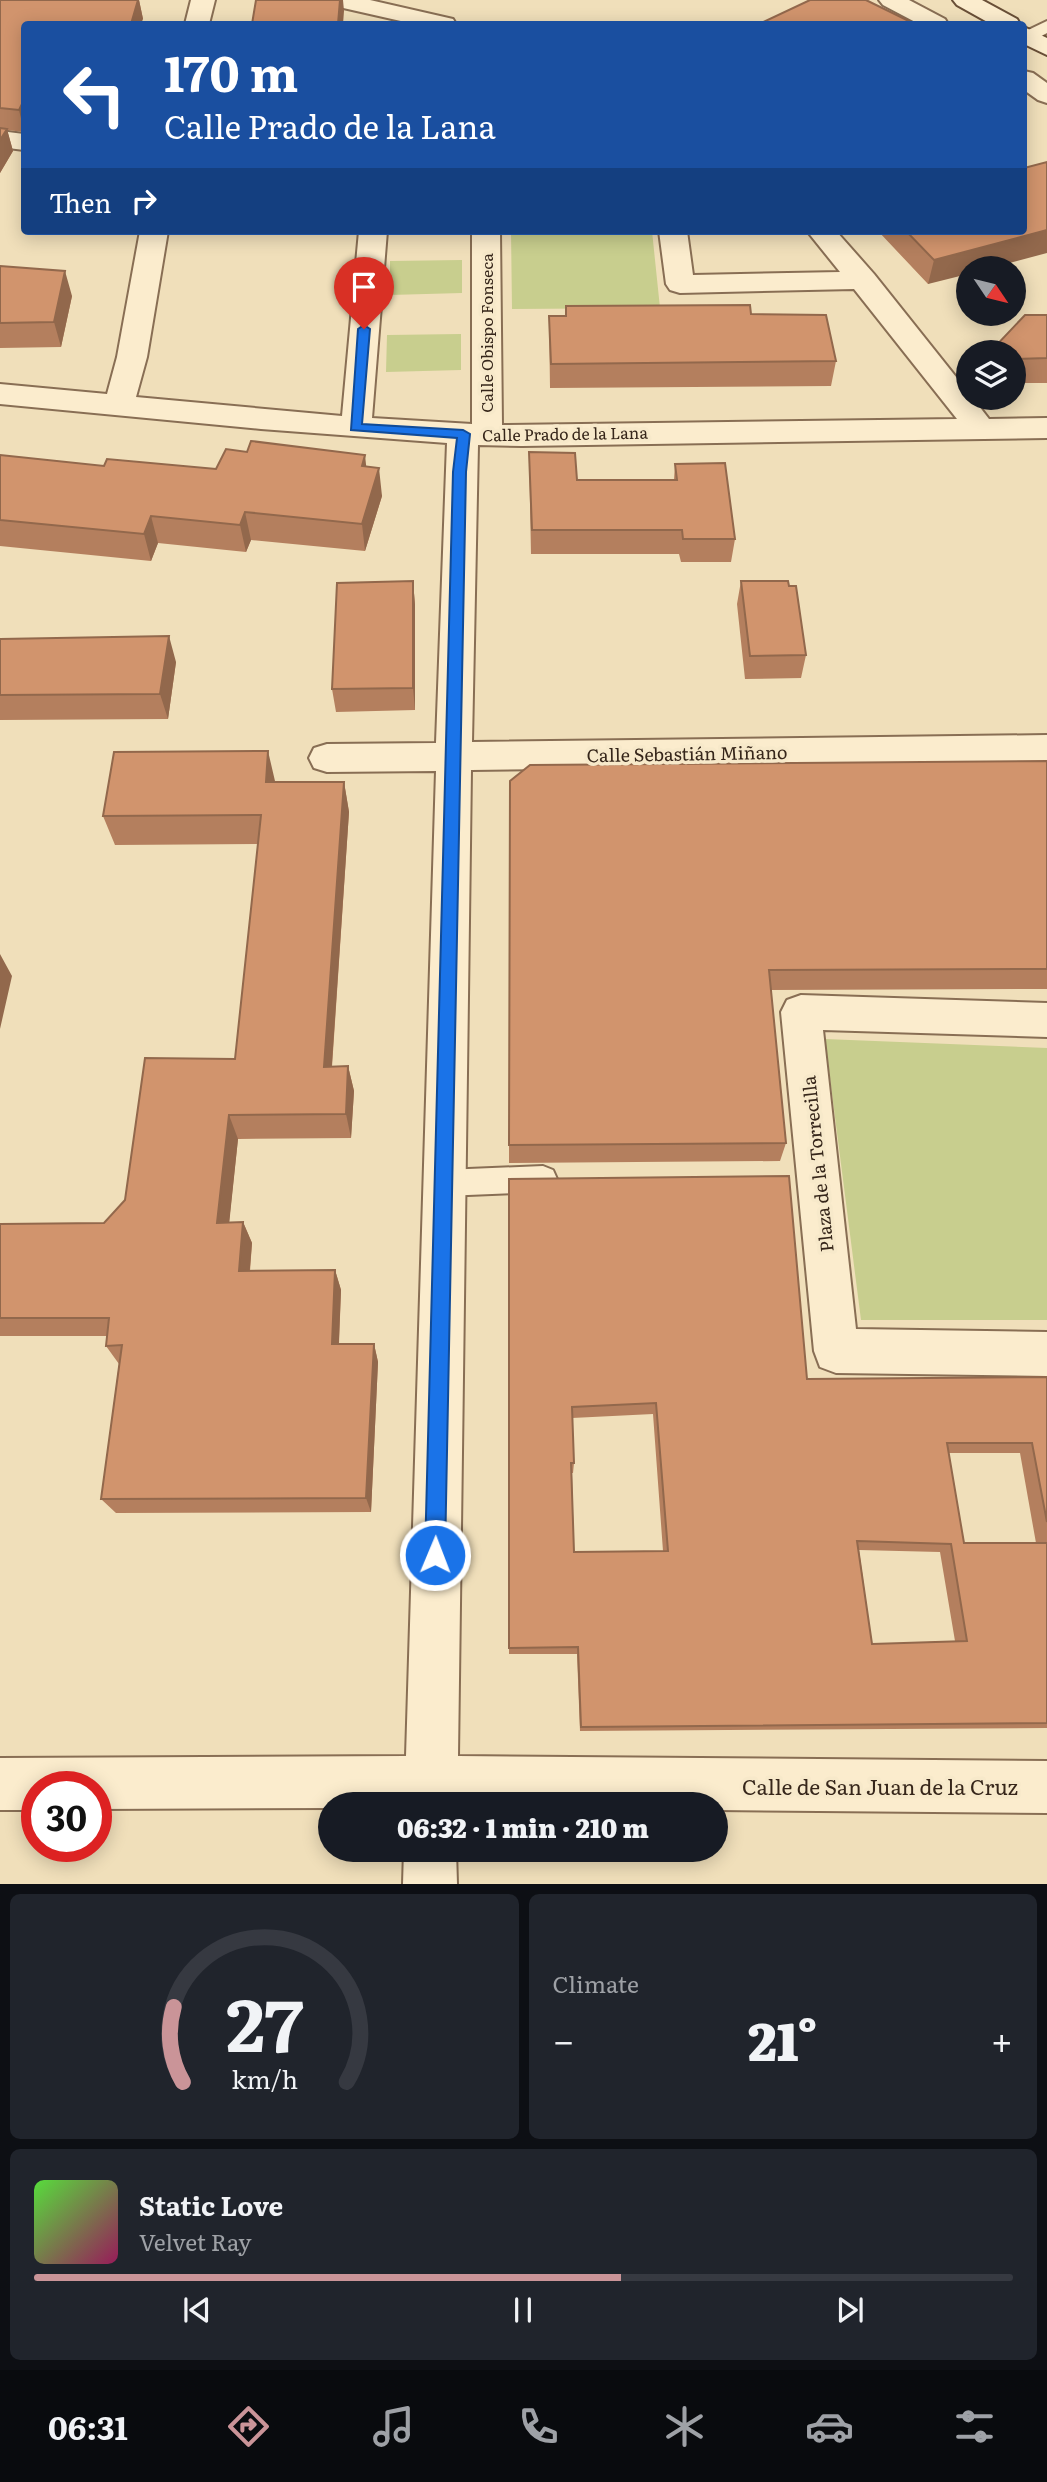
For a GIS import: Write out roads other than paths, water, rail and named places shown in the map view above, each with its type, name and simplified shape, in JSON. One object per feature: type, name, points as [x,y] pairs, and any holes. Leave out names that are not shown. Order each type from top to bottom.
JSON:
[{"type":"street","points":[[198,21],[203,0]]},
{"type":"street","points":[[338,0],[392,18],[418,21]]},
{"type":"street","points":[[891,0],[930,21]]},
{"type":"street","points":[[965,0],[1006,21]]},
{"type":"street","points":[[1027,80],[1047,95]]},
{"type":"street","points":[[0,139],[21,142]]},
{"type":"street","points":[[119,405],[132,357],[153,235]]},
{"type":"street","points":[[356,427],[373,235]]},
{"type":"street","name":"Calle Obispo Fonseca","points":[[431,1792],[460,472],[475,434],[486,235]]},
{"type":"street","points":[[674,235],[680,284],[864,280]]},
{"type":"street","points":[[825,235],[864,280],[980,428]]},
{"type":"street","name":"Calle Prado de la Lana","points":[[0,394],[356,427],[475,434],[1047,428]]},
{"type":"street","name":"Calle Sebastián Miñano","points":[[327,758],[1047,749]]},
{"type":"street","name":"Plaza de la Torrecilla","points":[[1047,1020],[801,1012],[803,1176],[836,1351],[1047,1354]]},
{"type":"street","name":"Calle de San Juan de la Cruz","points":[[0,1784],[383,1792]]},
{"type":"street","name":"Calle de San Juan de la Cruz","points":[[534,1792],[1047,1787]]},
{"type":"street","points":[[430,1862],[430,1884]]},
{"type":"lane","points":[[444,1183],[570,1179]]}]
